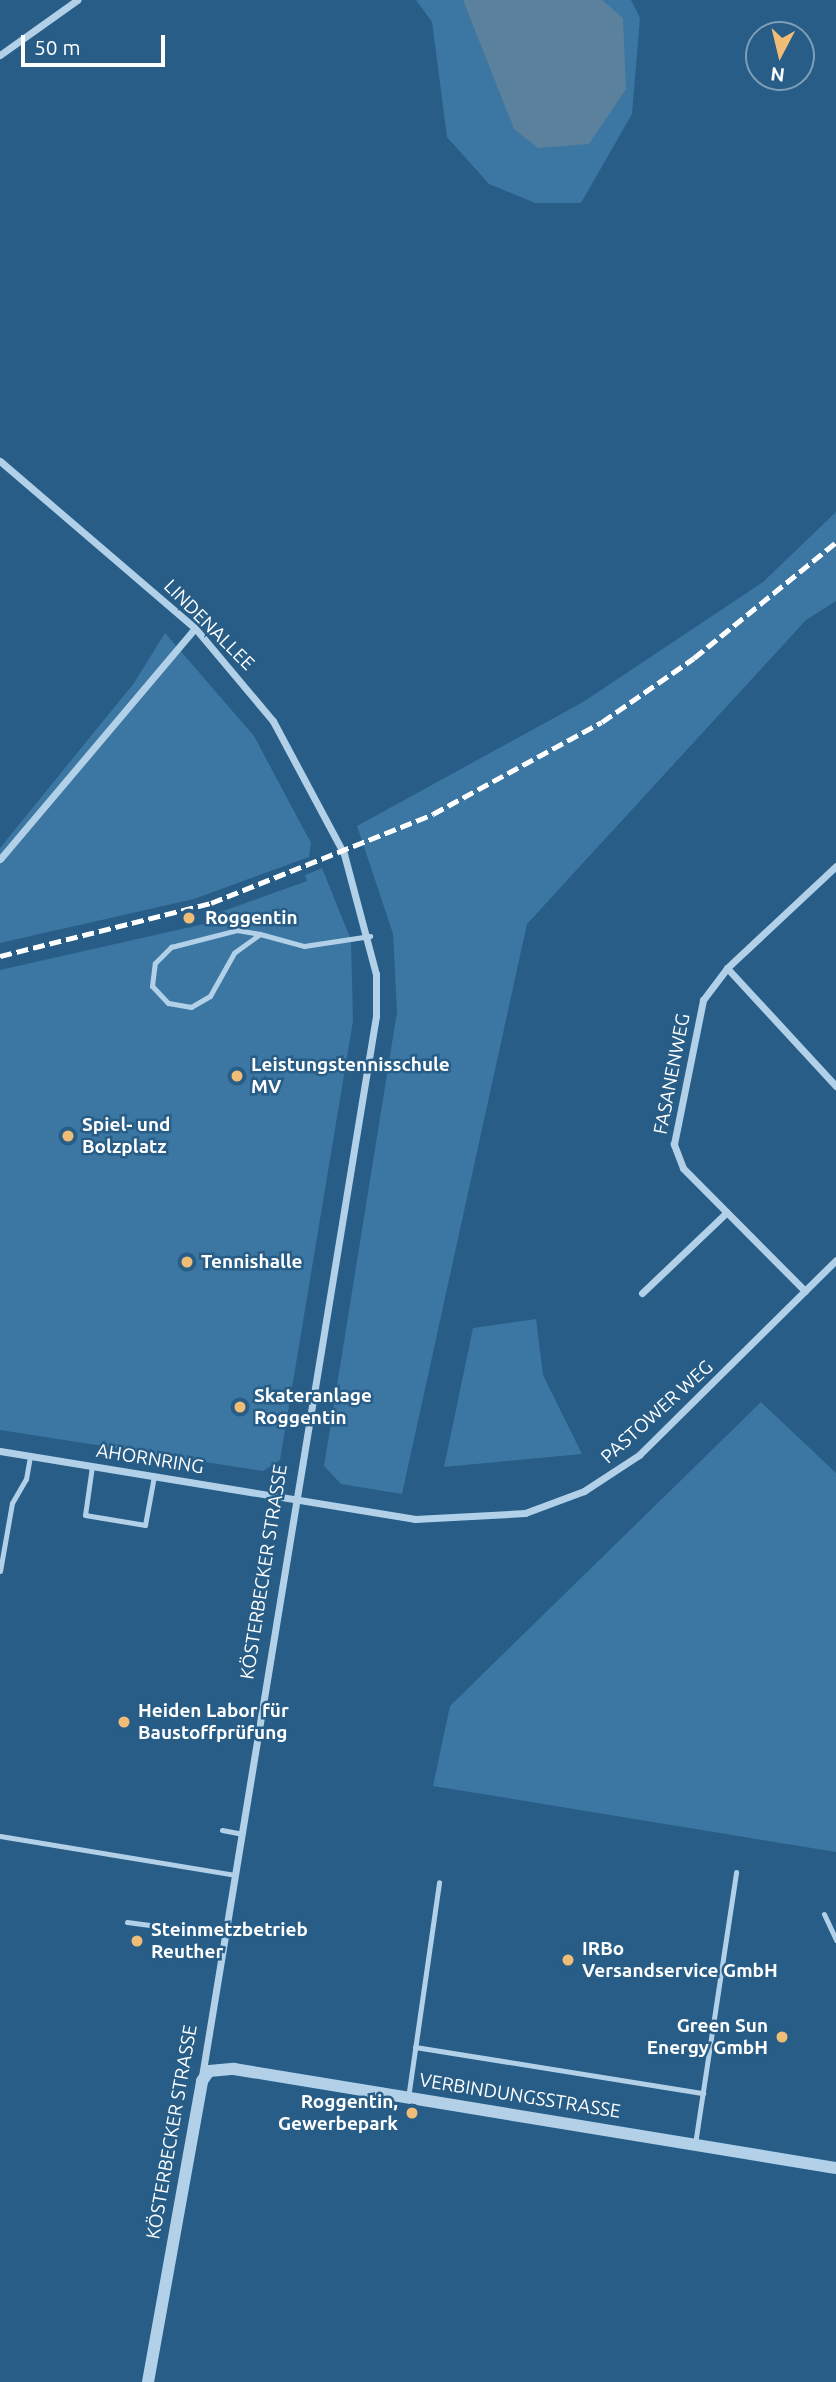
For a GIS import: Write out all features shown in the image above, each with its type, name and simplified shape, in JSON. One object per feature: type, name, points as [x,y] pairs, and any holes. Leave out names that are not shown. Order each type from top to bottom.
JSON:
[{"type":"street","points":[[0,55],[78,0]]},
{"type":"street","name":"LINDENALLEE","points":[[0,461],[195,628],[274,721],[344,854]]},
{"type":"street","points":[[0,859],[195,628]]},
{"type":"street","name":"KÖSTERBECKER STRASSE","points":[[148,2382],[202,2081],[376,1016],[370,936],[344,854]]},
{"type":"street","name":"FASANENWEG","points":[[805,1291],[683,1168],[674,1144],[694,1031],[703,1000],[727,968],[836,866]]},
{"type":"street","points":[[727,968],[836,1086]]},
{"type":"street","points":[[642,1293],[727,1212]]},
{"type":"street","name":"PASTOWER WEG","points":[[295,1499],[450,1522],[525,1513],[561,1501],[639,1455],[836,1260]]},
{"type":"street","name":"AHORNRING","points":[[0,1451],[295,1499]]},
{"type":"street","name":"VERBINDUNGSSTRASSE","points":[[202,2081],[209,2071],[234,2069],[836,2168]]},
{"type":"lane","points":[[260,934],[234,953],[210,996],[191,1007],[168,1003],[152,986],[155,963],[170,947],[237,930],[260,934],[304,946],[370,936]]},
{"type":"lane","points":[[0,1571],[12,1503],[26,1479],[30,1456]]},
{"type":"lane","points":[[92,1466],[85,1515],[145,1525],[154,1476]]},
{"type":"lane","points":[[239,1727],[258,1731]]},
{"type":"lane","points":[[222,1830],[242,1834]]},
{"type":"lane","points":[[0,1836],[235,1875]]},
{"type":"lane","points":[[695,2144],[736,1872]]},
{"type":"lane","points":[[408,2098],[439,1882]]},
{"type":"lane","points":[[824,1914],[836,1940]]},
{"type":"lane","points":[[127,1922],[225,1935]]},
{"type":"lane","points":[[415,2047],[703,2092]]},
{"type":"shaded area","points":[[416,0],[631,0],[640,18],[632,114],[581,203],[535,203],[489,184],[447,137],[432,22]]},
{"type":"shaded area","points":[[463,0],[602,0],[623,18],[626,89],[589,144],[538,148],[514,129]]},
{"type":"shaded area","points":[[836,512],[836,601],[806,620],[527,924],[402,1494],[341,1484],[324,1466],[397,1012],[393,934],[357,826],[583,702],[763,582]]},
{"type":"shaded area","points":[[165,633],[254,736],[311,843],[309,857],[194,899],[0,943],[0,848],[134,683]]},
{"type":"shaded area","points":[[322,868],[351,940],[353,1021],[280,1460],[263,1471],[0,1430],[0,970],[217,921],[215,914],[307,881],[305,875]]},
{"type":"shaded area","points":[[536,1319],[543,1375],[582,1454],[444,1467],[473,1328]]},
{"type":"shaded area","points":[[761,1402],[836,1473],[836,1852],[433,1786],[450,1706]]},
{"type":"railway","points":[[0,956],[211,903],[433,814],[602,722],[694,658],[836,542]]},
{"type":"place","name":"Roggentin","points":[[189,918]]},
{"type":"place","name":"Leistungstennisschule MV","points":[[237,1076]]},
{"type":"place","name":"Spiel- und Bolzplatz","points":[[68,1136]]},
{"type":"place","name":"Tennishalle","points":[[187,1262]]},
{"type":"place","name":"Skateranlage Roggentin","points":[[240,1407]]},
{"type":"place","name":"Heiden Labor für Baustoffprüfung","points":[[124,1722]]},
{"type":"place","name":"Steinmetzbetrieb Reuther","points":[[137,1941]]},
{"type":"place","name":"IRBo Versandservice GmbH","points":[[568,1960]]},
{"type":"place","name":"Green Sun Energy GmbH","points":[[782,2037]]},
{"type":"place","name":"Roggentin, Gewerbepark","points":[[412,2113]]}]
